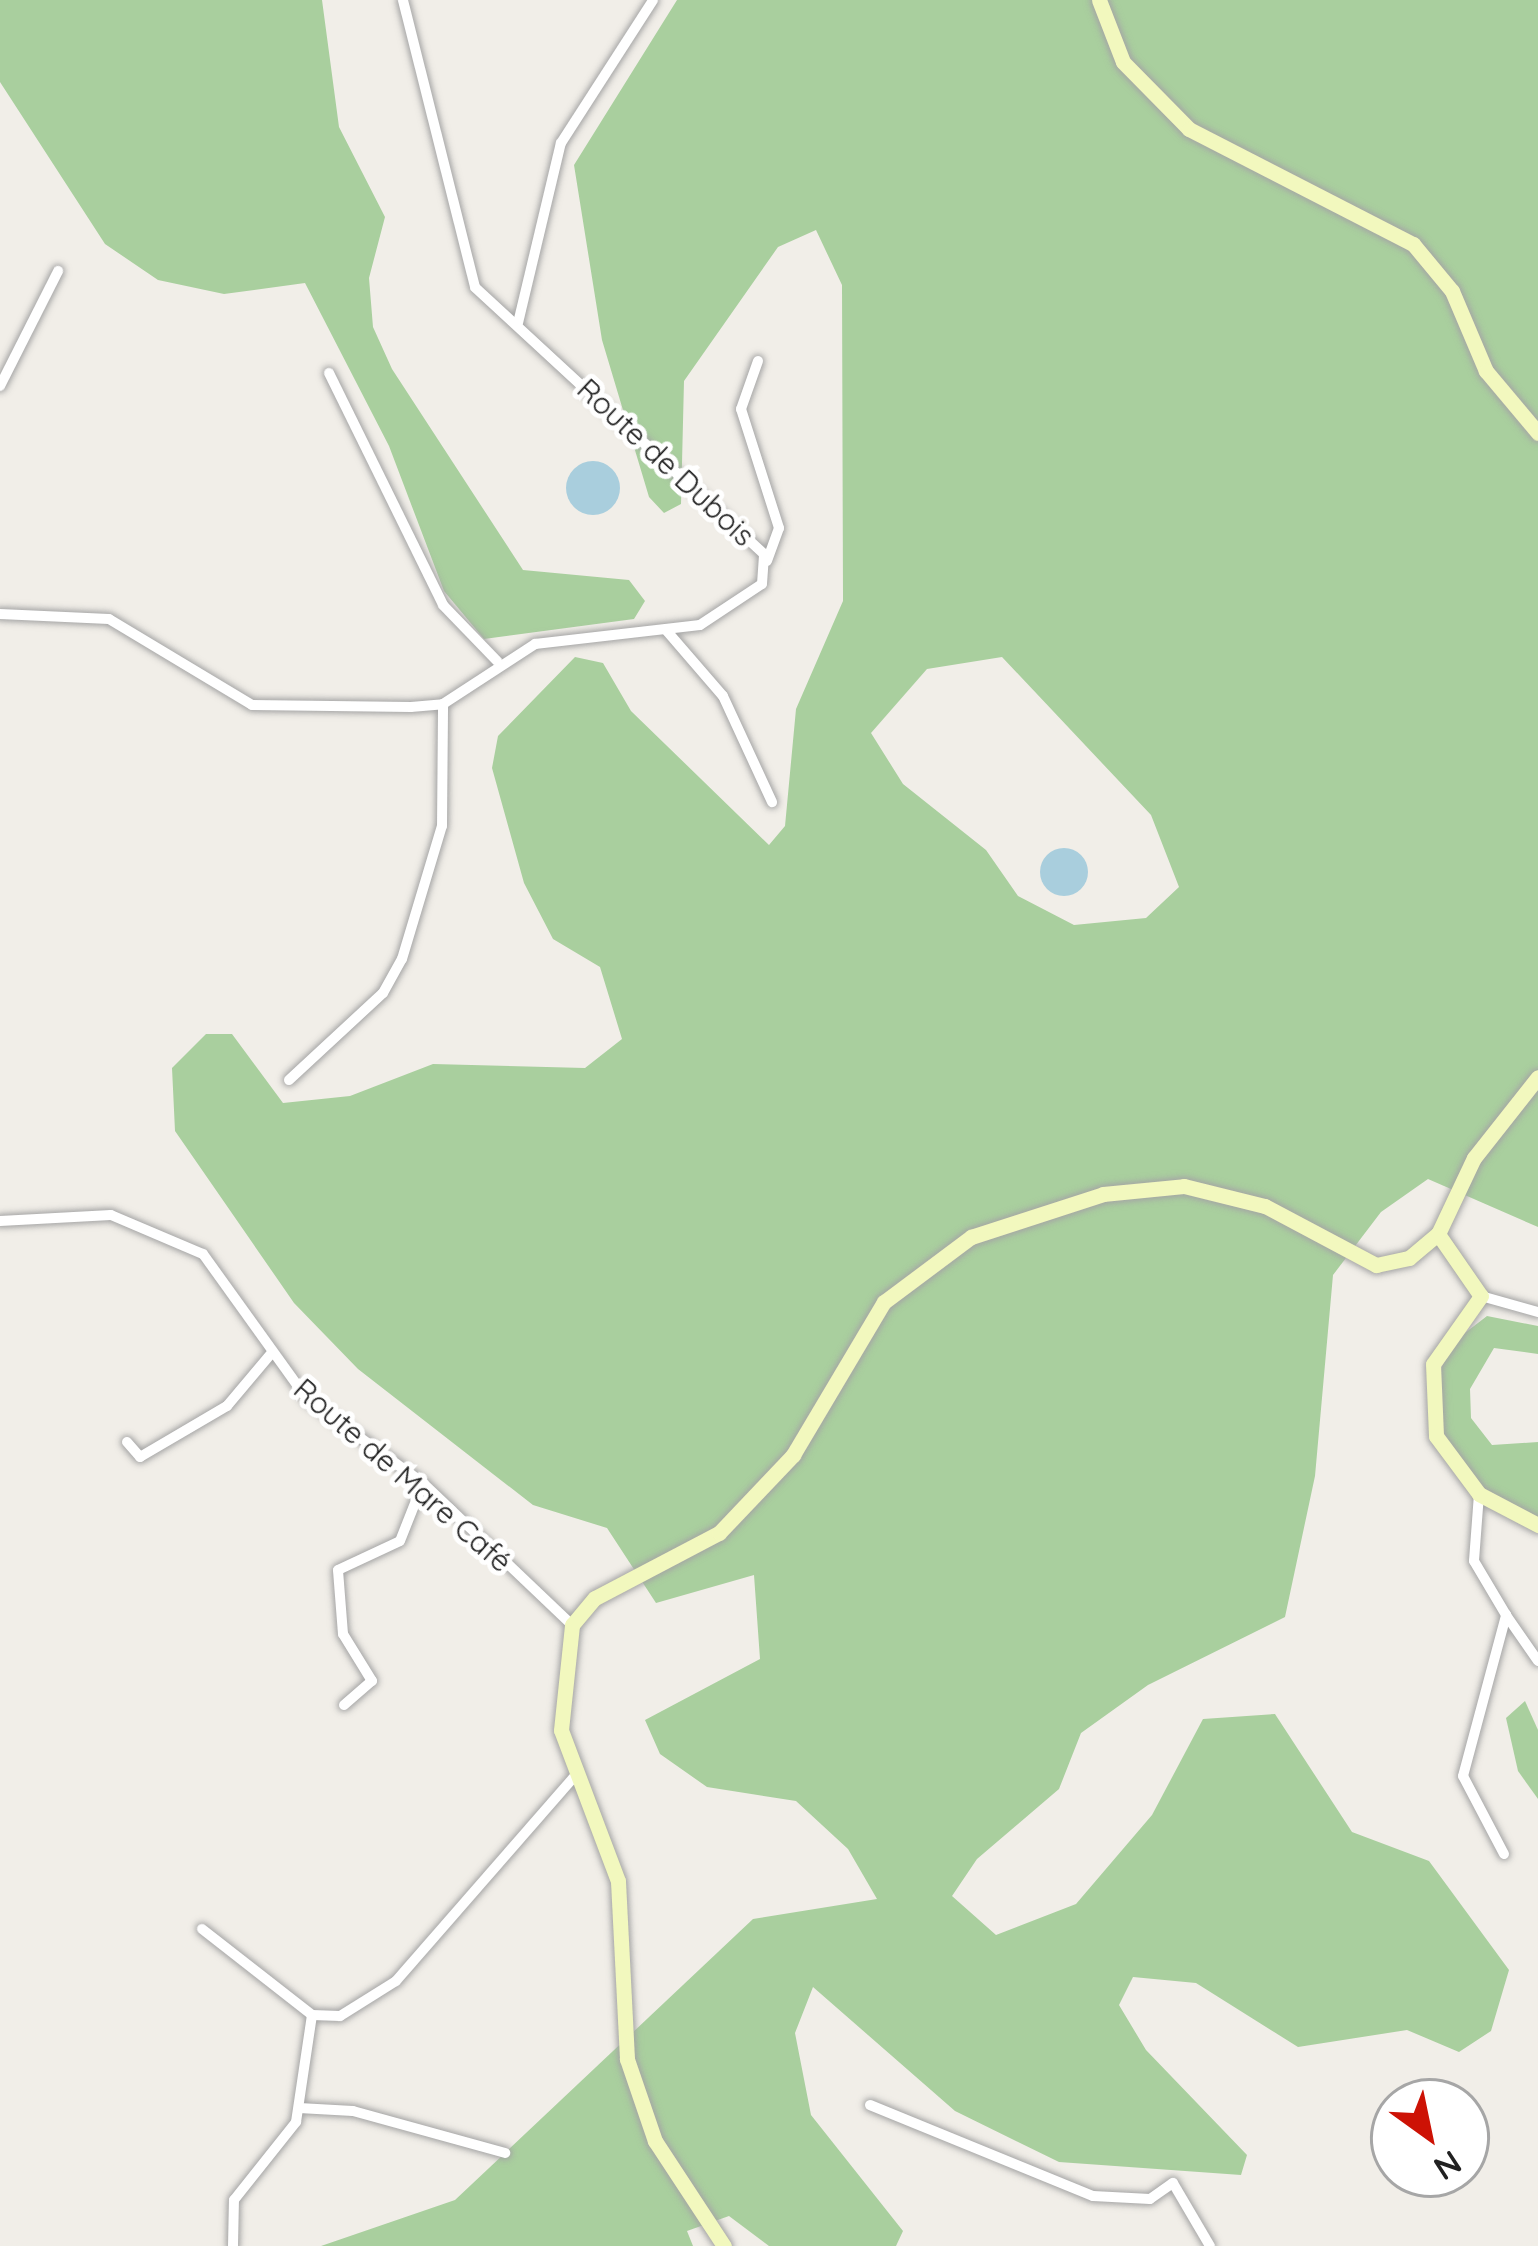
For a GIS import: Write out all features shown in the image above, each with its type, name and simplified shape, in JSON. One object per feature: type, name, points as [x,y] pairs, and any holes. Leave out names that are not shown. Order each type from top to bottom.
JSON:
[{"type":"main road","points":[[1099,0],[1124,62],[1189,129],[1413,244],[1452,291],[1486,371],[1538,433]]},
{"type":"main road","points":[[724,2246],[641,2103],[622,2032],[618,1881],[575,1776],[559,1690],[572,1625],[595,1598],[719,1533],[793,1456],[884,1302],[971,1237],[1159,1185],[1229,1193],[1376,1265],[1409,1258],[1438,1234],[1474,1158],[1538,1077]]},
{"type":"main road","points":[[1438,1234],[1481,1296],[1437,1352],[1429,1387],[1442,1450],[1479,1494],[1538,1525]]},
{"type":"street","name":"Route de Dubois","points":[[403,0],[475,287],[767,561],[762,584],[732,609],[666,629],[561,637],[497,662],[443,704]]},
{"type":"street","points":[[518,323],[561,143],[653,0]]},
{"type":"street","points":[[0,386],[58,271]]},
{"type":"street","points":[[758,361],[742,409],[779,528],[767,561]]},
{"type":"street","points":[[329,373],[443,604],[497,662]]},
{"type":"street","points":[[0,614],[110,619],[251,705],[443,704],[442,826],[402,959],[383,993],[289,1080]]},
{"type":"street","points":[[666,629],[723,696],[772,802]]},
{"type":"street","name":"Route de Mare Café","points":[[0,1221],[111,1215],[167,1232],[229,1282],[270,1355],[308,1400],[422,1484],[572,1625]]},
{"type":"street","points":[[1481,1296],[1538,1312]]},
{"type":"street","points":[[127,1442],[140,1457],[227,1406],[270,1355]]},
{"type":"street","points":[[344,1705],[372,1681],[343,1634],[338,1570],[400,1541],[422,1484]]},
{"type":"street","points":[[1479,1494],[1474,1561],[1538,1661]]},
{"type":"street","points":[[1504,1854],[1463,1776],[1506,1616]]},
{"type":"street","points":[[202,1928],[312,2015],[340,2016],[396,1981],[575,1776]]},
{"type":"street","points":[[233,2246],[235,2200],[299,2108],[312,2015]]},
{"type":"street","points":[[869,2105],[1093,2196],[1150,2199],[1173,2182],[1210,2246]]},
{"type":"street","points":[[299,2108],[353,2110],[506,2153]]},
{"type":"green space","points":[[0,0],[322,0],[339,127],[385,217],[369,278],[373,327],[392,369],[523,570],[629,580],[645,601],[634,619],[484,639],[444,591],[389,446],[305,283],[224,294],[158,280],[105,244],[0,82]]},
{"type":"green space","points":[[677,0],[1538,0],[1538,1227],[1428,1179],[1381,1212],[1333,1275],[1315,1476],[1285,1617],[1148,1685],[1081,1733],[1059,1789],[977,1859],[952,1896],[996,1935],[1076,1904],[1152,1815],[1203,1719],[1275,1714],[1352,1832],[1429,1861],[1509,1970],[1491,2031],[1459,2052],[1407,2030],[1298,2047],[1196,1983],[1133,1977],[1119,2005],[1146,2050],[1247,2155],[1241,2175],[1059,2162],[955,2111],[813,1987],[795,2033],[811,2115],[903,2231],[896,2246],[769,2246],[729,2216],[687,2231],[693,2246],[321,2246],[455,2200],[753,1919],[877,1899],[848,1849],[796,1801],[707,1787],[660,1754],[645,1720],[760,1659],[754,1575],[656,1603],[607,1528],[533,1505],[358,1369],[294,1303],[175,1131],[172,1068],[206,1034],[232,1034],[283,1103],[350,1096],[433,1064],[585,1068],[622,1039],[600,967],[553,939],[524,883],[492,768],[498,736],[575,657],[603,663],[631,711],[769,845],[785,826],[796,709],[843,601],[842,285],[816,230],[778,247],[684,381],[681,504],[664,513],[649,497],[602,340],[574,165]],"holes":[[[1002,657],[1151,815],[1179,887],[1146,918],[1074,925],[1018,896],[986,850],[903,784],[871,733],[927,669]]]},
{"type":"green space","points":[[1487,1316],[1538,1326],[1538,1354],[1494,1348],[1470,1389],[1471,1418],[1492,1445],[1538,1442],[1538,1520],[1483,1492],[1444,1441],[1439,1374],[1452,1343]]},
{"type":"green space","points":[[1525,1701],[1538,1730],[1538,1799],[1518,1771],[1506,1718]]},
{"type":"water","points":[[593,461],[612,469],[620,488],[612,507],[593,515],[574,507],[566,488],[574,469]]},
{"type":"water","points":[[1064,848],[1081,855],[1088,872],[1081,889],[1064,896],[1047,889],[1040,872],[1047,855]]}]
